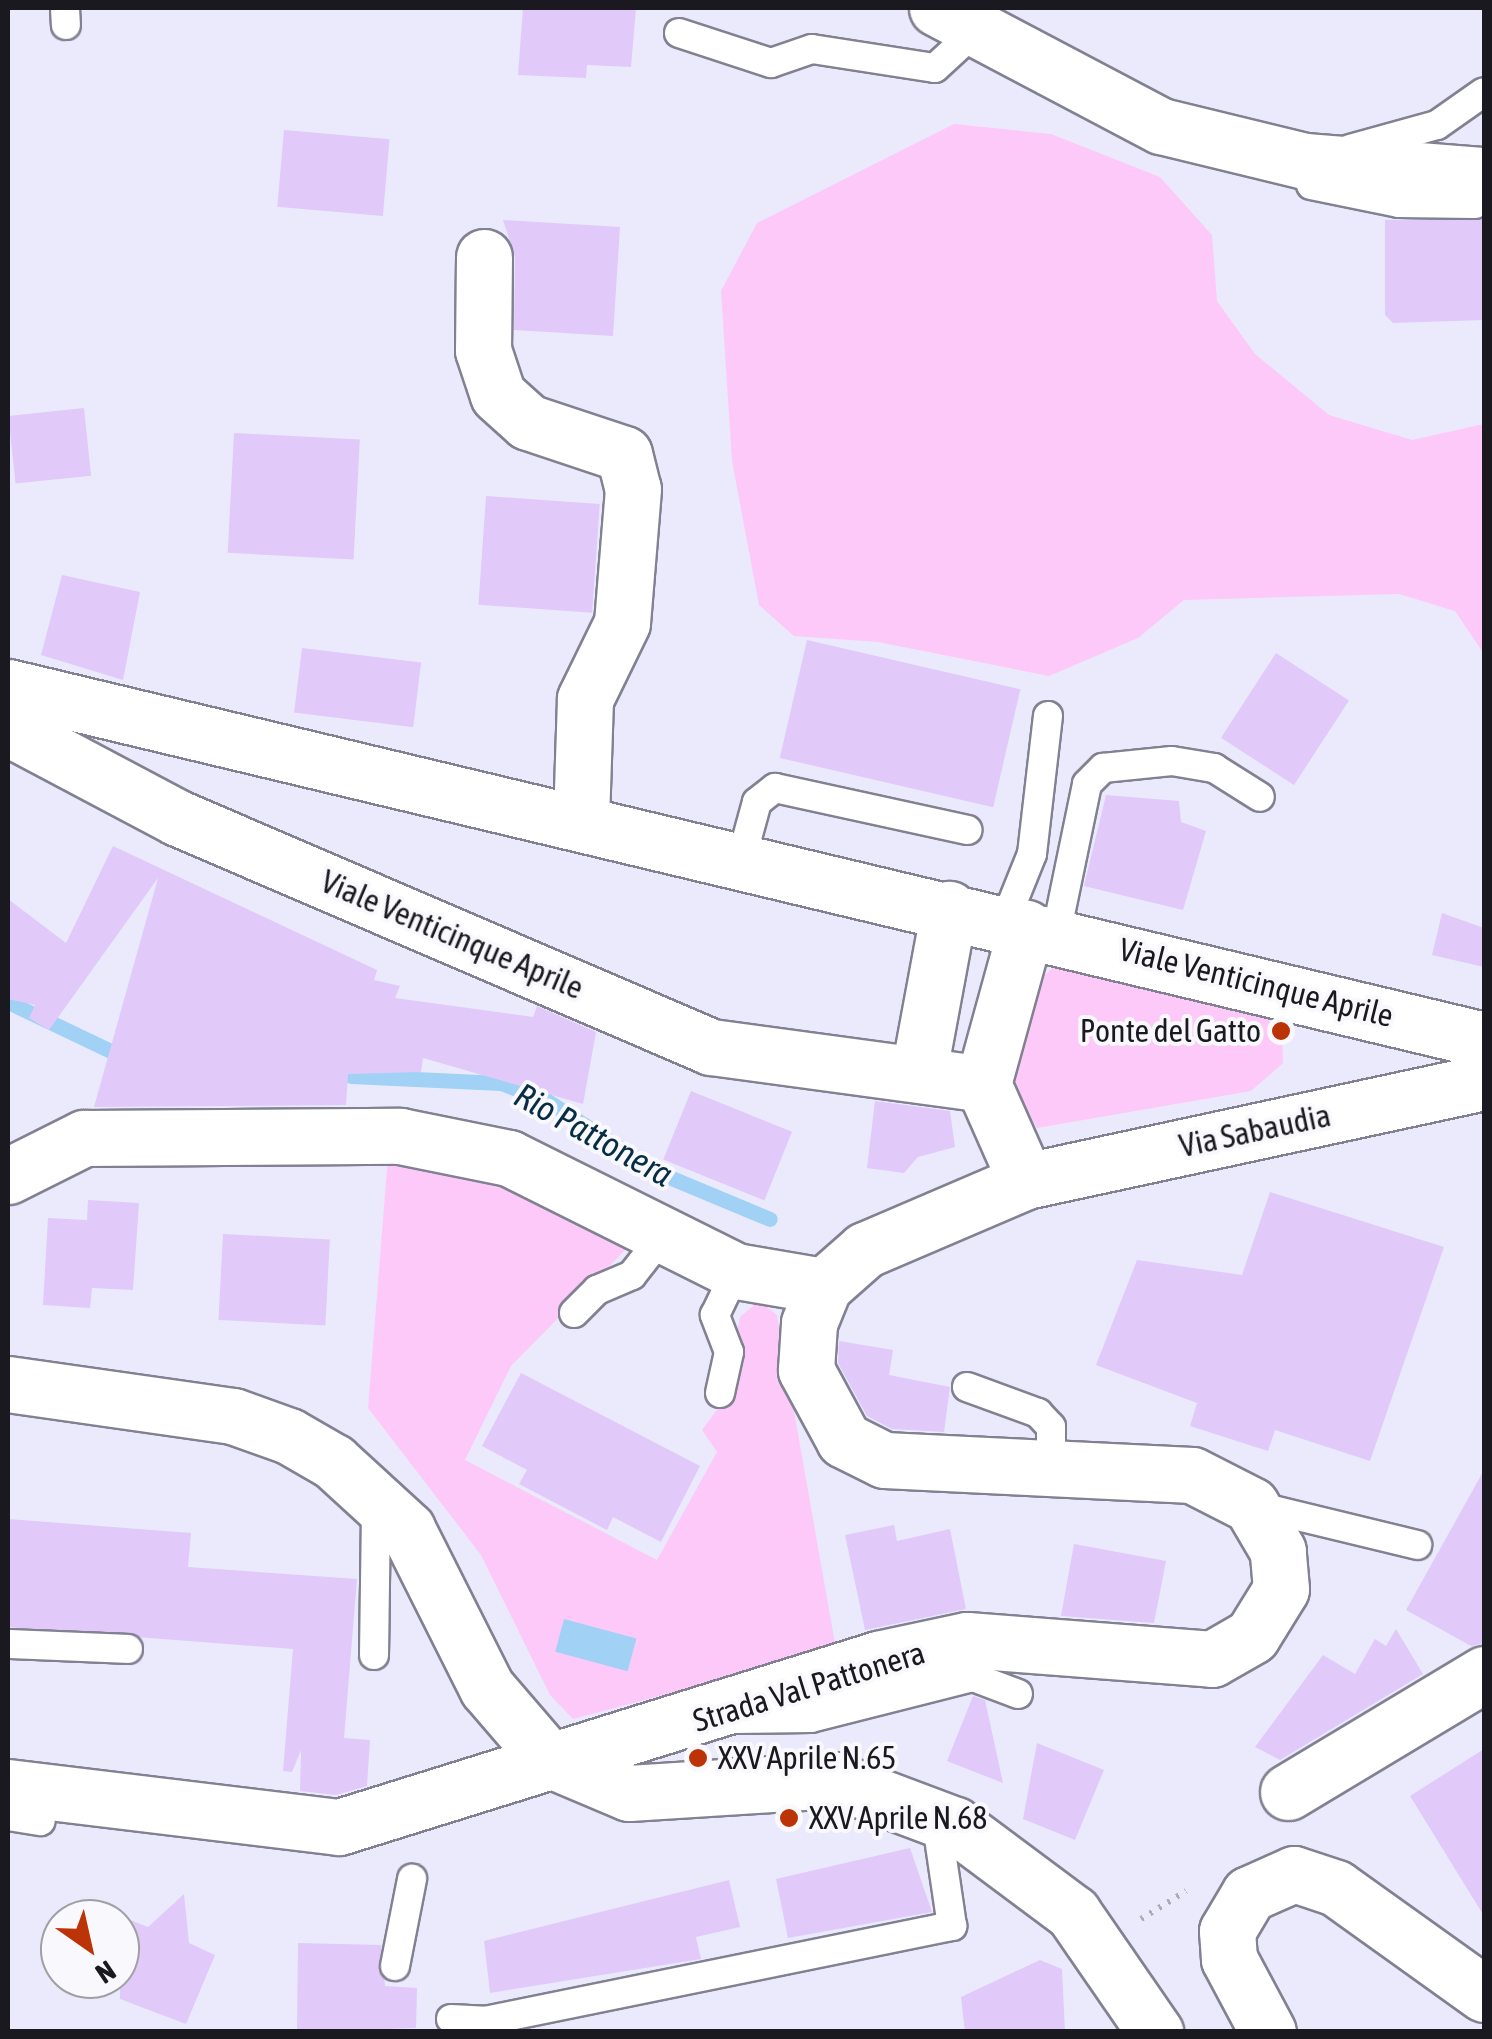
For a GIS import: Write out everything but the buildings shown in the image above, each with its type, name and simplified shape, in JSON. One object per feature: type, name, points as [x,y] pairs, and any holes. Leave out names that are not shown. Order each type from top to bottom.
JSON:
[{"type":"street","points":[[955,20],[1161,126],[1250,149],[1480,190]]},
{"type":"street","points":[[484,257],[483,350],[498,395],[528,422],[624,454],[633,489],[622,624],[584,699],[581,822]]},
{"type":"street","name":"Viale Venticinque Aprile","points":[[8,687],[1029,928],[1484,1040]]},
{"type":"street","name":"Viale Venticinque Aprile","points":[[8,728],[178,818],[711,1046],[918,1071],[983,1084]]},
{"type":"street","points":[[918,1071],[949,909]]},
{"type":"street","points":[[1029,928],[983,1084],[1026,1181],[866,1250],[824,1286],[806,1370],[844,1440],[884,1460],[1192,1475],[1251,1505]]},
{"type":"street","name":"Via Sabaudia","points":[[1026,1181],[1484,1082]]},
{"type":"street","points":[[8,1176],[84,1138],[400,1136],[509,1158],[736,1270],[824,1286]]},
{"type":"street","points":[[8,1384],[233,1416],[289,1436],[376,1496],[434,1572],[487,1688],[548,1759],[629,1793],[835,1780],[936,1818],[1014,1862],[1074,1913],[1155,2032]]},
{"type":"street","name":"Strada Val Pattonera","points":[[24,1804],[339,1827],[548,1759],[719,1715],[878,1660],[967,1640],[1212,1659],[1252,1636],[1281,1589],[1278,1551],[1251,1505]]},
{"type":"street","points":[[1288,1792],[1484,1674]]},
{"type":"street","points":[[1268,2032],[1229,1959],[1228,1931],[1250,1894],[1294,1874],[1336,1888],[1484,1994]]},
{"type":"lane","points":[[679,33],[771,63],[812,48],[935,68],[955,20]]},
{"type":"lane","points":[[1305,160],[1438,125],[1484,92]]},
{"type":"lane","points":[[1250,149],[1313,186],[1400,204],[1480,190]]},
{"type":"lane","points":[[1029,928],[1032,854],[1048,716]]},
{"type":"lane","points":[[1029,928],[1087,784],[1103,768],[1128,761],[1214,768],[1260,797]]},
{"type":"lane","points":[[741,860],[757,802],[775,788],[967,830]]},
{"type":"lane","points":[[574,1313],[596,1290],[632,1275],[666,1234]]},
{"type":"lane","points":[[720,1393],[729,1352],[715,1315],[736,1270]]},
{"type":"lane","points":[[967,1387],[1038,1413],[1051,1428],[1051,1468]]},
{"type":"lane","points":[[374,1655],[376,1496]]},
{"type":"lane","points":[[1251,1505],[1416,1545]]},
{"type":"lane","points":[[8,1644],[128,1649]]},
{"type":"lane","points":[[719,1715],[753,1724],[810,1718],[972,1678],[1018,1694]]},
{"type":"lane","points":[[8,1816],[24,1804]]},
{"type":"lane","points":[[452,2019],[486,2021],[952,1926],[936,1818]]},
{"type":"lane","points":[[395,1966],[412,1879]]},
{"type":"path","points":[[1132,1924],[1197,1884]]},
{"type":"shaded area","points":[[954,124],[1051,134],[1160,177],[1212,235],[1217,301],[1255,354],[1329,415],[1412,440],[1484,424],[1484,654],[1455,611],[1399,594],[1184,600],[1138,638],[1049,676],[878,642],[794,636],[759,605],[732,461],[721,291],[757,223]]},
{"type":"shaded area","points":[[1054,967],[1265,1016],[1282,1037],[1283,1063],[1251,1091],[1037,1128],[1010,1086],[1033,985]]},
{"type":"shaded area","points":[[388,1157],[502,1183],[632,1243],[511,1366],[465,1460],[657,1560],[717,1452],[702,1430],[722,1403],[740,1317],[759,1301],[777,1315],[836,1649],[573,1719],[550,1695],[481,1555],[368,1408]]},
{"type":"water","points":[[564,1619],[636,1638],[628,1671],[555,1652]]},
{"type":"waterway","name":"Rio Pattonera","points":[[8,1002],[115,1053]]},
{"type":"waterway","name":"Rio Pattonera","points":[[351,1076],[501,1083],[546,1100],[657,1172],[770,1219]]},
{"type":"place","name":"Ponte del Gatto","points":[[1281,1031]]},
{"type":"place","name":"XXV Aprile N.65","points":[[698,1758]]},
{"type":"place","name":"XXV Aprile N.68","points":[[789,1818]]}]
